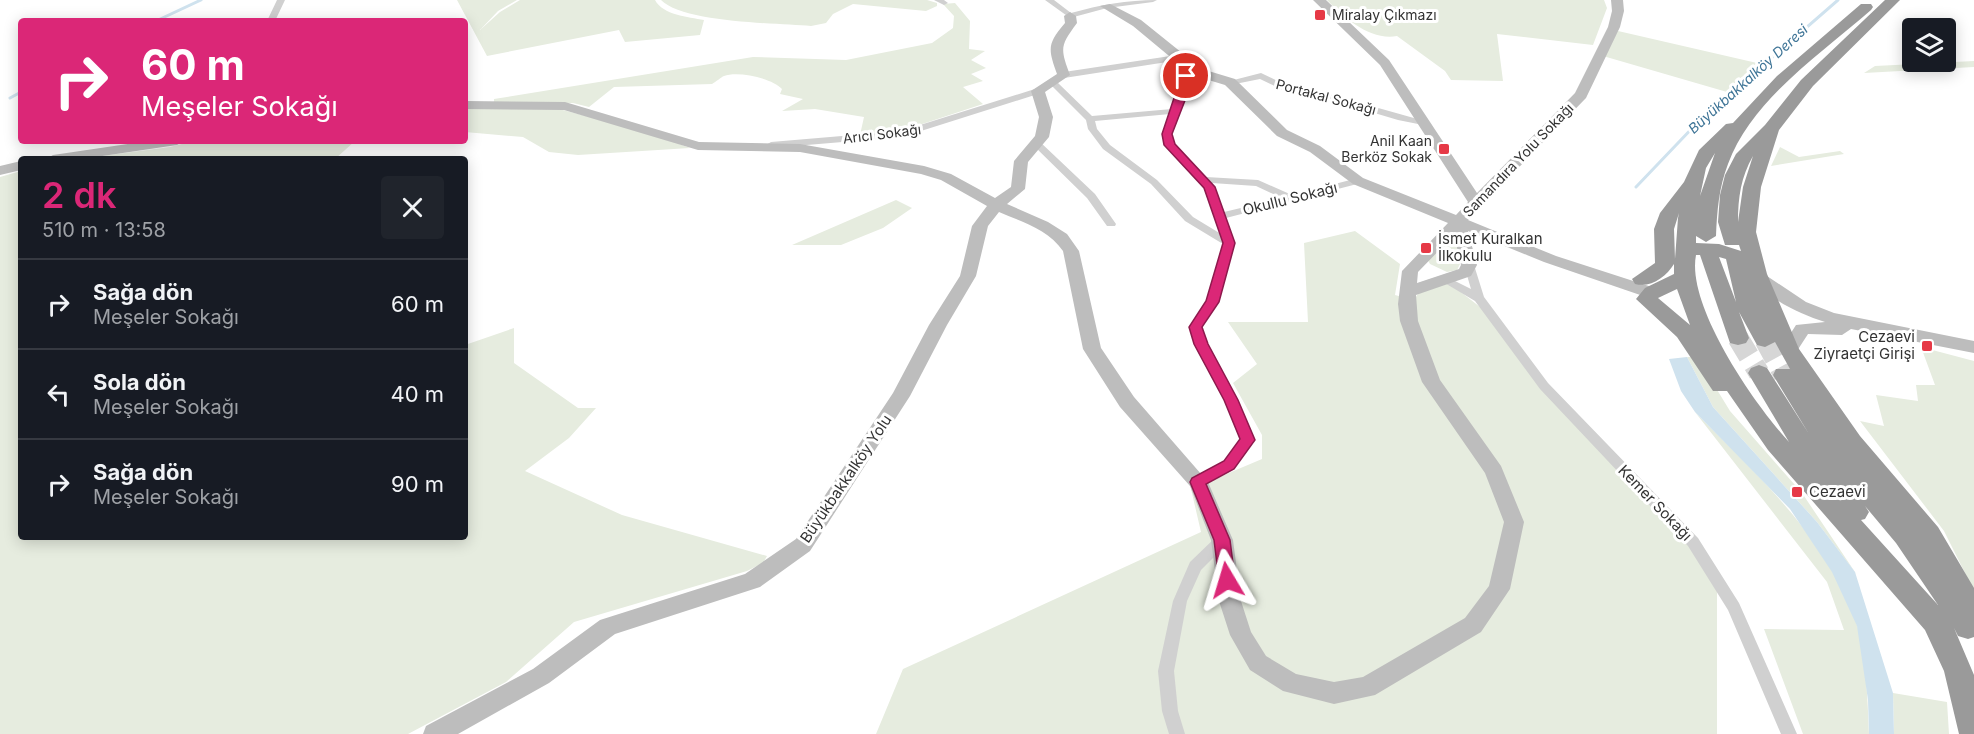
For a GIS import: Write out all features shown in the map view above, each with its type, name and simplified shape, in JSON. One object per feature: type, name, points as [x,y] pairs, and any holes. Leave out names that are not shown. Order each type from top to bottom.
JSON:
[{"type":"highway","points":[[1738,338],[1707,246],[1708,194],[1719,159],[1743,120],[1765,93],[1874,0]]},
{"type":"highway","points":[[1765,340],[1748,308],[1734,251],[1729,204],[1734,175],[1745,154],[1771,129],[1807,82],[1893,0]]},
{"type":"highway","points":[[1647,291],[1665,263],[1665,219],[1669,209],[1690,186],[1707,147],[1743,120]]},
{"type":"highway","points":[[1771,129],[1752,188],[1746,232],[1757,274],[1790,350],[1851,442],[1929,534],[1969,604],[1971,632]]},
{"type":"highway","points":[[1690,186],[1684,277],[1696,318],[1739,393],[1778,444],[1938,625]]},
{"type":"highway","points":[[1685,255],[1690,249],[1728,252],[1742,258],[1757,274]]},
{"type":"highway","points":[[1647,291],[1684,277]]},
{"type":"highway","points":[[1647,291],[1696,318]]},
{"type":"highway","points":[[1647,291],[1685,332],[1740,413],[1778,444]]},
{"type":"highway","points":[[1715,348],[1748,368],[1769,371],[1786,368],[1790,362],[1790,350]]},
{"type":"highway","points":[[1759,373],[1798,436],[1938,625],[1967,694],[1974,734]]},
{"type":"highway","points":[[1784,375],[1824,437],[1905,536],[1971,632]]},
{"type":"main road","points":[[1319,0],[1385,63],[1475,201]]},
{"type":"main road","name":"Samandıra Yolu Sokağı","points":[[1415,265],[1581,95],[1614,27],[1618,11],[1617,0]]},
{"type":"main road","points":[[1106,6],[1137,23],[1177,58],[1197,72],[1230,82],[1282,133],[1315,149],[1358,181],[1550,259],[1647,291]]},
{"type":"main road","points":[[1038,91],[1059,80],[1055,50],[1060,36],[1071,22],[1070,16]]},
{"type":"main road","name":"Büyükbakkalköy Yolu","points":[[435,734],[541,676],[608,627],[753,581],[803,545],[901,396],[938,325],[968,276],[980,226],[996,205],[1018,189],[1021,161],[1042,137],[1046,117],[1038,91]]},
{"type":"main road","points":[[468,105],[565,106],[698,146],[800,148],[924,170],[946,177],[996,205],[1044,225],[1071,251],[1092,349],[1127,402],[1198,482],[1222,540],[1230,601],[1241,635],[1258,663],[1291,684],[1334,693],[1367,687],[1473,625],[1499,589],[1514,522],[1494,471],[1431,382],[1409,321],[1406,304],[1410,271],[1415,265],[1443,279]]},
{"type":"main road","points":[[73,156],[155,144]]},
{"type":"main road","points":[[0,171],[18,166]]},
{"type":"main road","name":"Kemer Sokağı","points":[[1458,222],[1469,265]]},
{"type":"main road","points":[[1409,291],[1465,272],[1469,265]]},
{"type":"main road","points":[[1757,274],[1782,299],[1816,314],[1974,346]]},
{"type":"main road","points":[[1790,350],[1802,329],[1820,327],[1855,330],[1974,352]]},
{"type":"street","points":[[272,18],[281,0]]},
{"type":"street","points":[[1049,0],[1070,16],[1106,6],[1153,0]]},
{"type":"street","points":[[1177,58],[1059,80],[1090,119],[1090,125],[1098,137],[1114,153],[1153,181],[1190,219],[1229,243]]},
{"type":"street","points":[[1197,72],[1186,76],[1184,90],[1167,134],[1169,145],[1210,187],[1229,243],[1213,302],[1196,327],[1201,344],[1231,400],[1248,440],[1229,465],[1198,482]]},
{"type":"street","name":"Portakal Sokağı","points":[[1230,82],[1261,76],[1288,89],[1339,98],[1401,118],[1424,122]]},
{"type":"street","name":"Arıcı Sokağı","points":[[756,146],[902,134],[1038,91]]},
{"type":"street","points":[[1090,119],[1175,111]]},
{"type":"street","points":[[1036,143],[1091,196],[1111,224]]},
{"type":"street","points":[[1202,180],[1258,183],[1291,198]]},
{"type":"street","name":"Okullu Sokağı","points":[[1221,216],[1358,181]]},
{"type":"street","name":"Kemer Sokağı","points":[[1469,265],[1479,298],[1544,386],[1693,542],[1734,607],[1783,732]]},
{"type":"street","name":"Kemer Sokağı","points":[[1443,279],[1479,298]]},
{"type":"street","points":[[1177,734],[1170,711],[1166,671],[1180,601],[1195,566],[1222,540]]},
{"type":"shaded area","points":[[457,0],[517,0],[498,11],[480,30],[500,12],[520,0],[655,0],[670,12],[704,20],[700,35],[625,42],[619,30],[487,56]]},
{"type":"shaded area","points":[[661,0],[927,0],[937,3],[937,6],[926,11],[853,4],[833,14],[826,23],[811,26],[709,18],[672,8]]},
{"type":"shaded area","points":[[1327,0],[1604,0],[1607,8],[1593,45],[1497,34],[1503,81],[1451,80],[1445,71],[1397,36],[1387,37],[1368,32],[1341,14]]},
{"type":"shaded area","points":[[955,3],[970,21],[969,49],[985,51],[971,60],[986,68],[971,74],[983,81],[963,87],[983,104],[901,131],[860,135],[864,117],[815,109],[782,111],[803,99],[780,94],[782,89],[771,82],[738,74],[724,76],[712,84],[614,87],[589,107],[573,103],[494,102],[494,99],[753,57],[846,60],[932,43],[953,28],[954,16],[943,4]]},
{"type":"shaded area","points":[[1618,31],[1757,63],[1727,92],[1603,56]]},
{"type":"shaded area","points":[[1974,61],[1974,67],[1956,68],[1956,62]]},
{"type":"shaded area","points":[[1902,65],[1902,71],[1864,73],[1875,66]]},
{"type":"shaded area","points":[[468,108],[559,109],[647,132],[690,148],[578,155],[549,152],[523,137],[468,132]]},
{"type":"shaded area","points":[[182,144],[352,144],[338,156],[102,156]]},
{"type":"shaded area","points":[[1780,147],[1799,157],[1840,151],[1844,154],[1771,166]]},
{"type":"shaded area","points":[[18,172],[18,540],[468,540],[468,344],[514,328],[514,363],[578,408],[596,408],[569,438],[525,471],[622,515],[767,556],[763,563],[747,571],[574,622],[506,682],[408,734],[0,734],[0,177]]},
{"type":"shaded area","points":[[896,200],[912,208],[883,228],[841,245],[792,245]]},
{"type":"shaded area","points":[[1355,231],[1400,264],[1395,295],[1414,300],[1423,286],[1448,282],[1480,307],[1536,377],[1676,523],[1717,586],[1717,734],[876,734],[903,669],[1201,532],[1191,489],[1262,459],[1262,435],[1233,383],[1257,364],[1228,322],[1308,322],[1304,243]]},
{"type":"shaded area","points":[[1454,233],[1460,264],[1457,270],[1447,272],[1430,264],[1426,257]]},
{"type":"shaded area","points":[[1921,347],[1974,361],[1974,591],[1944,531],[1860,421],[1884,426],[1876,395],[1918,401],[1916,385],[1935,385]]},
{"type":"shaded area","points":[[1687,357],[1697,357],[1730,411],[1802,493],[1857,575],[1817,522],[1713,407]]},
{"type":"shaded area","points":[[1695,412],[1766,484],[1788,510],[1828,564],[1844,593],[1857,625],[1863,649],[1869,734],[1803,734],[1764,629],[1844,630],[1827,582]]},
{"type":"shaded area","points":[[1893,693],[1947,702],[1949,734],[1894,734]]},
{"type":"water","points":[[1687,357],[1713,407],[1817,522],[1855,572],[1893,693],[1894,734],[1869,734],[1868,700],[1857,626],[1832,572],[1790,509],[1695,412],[1681,391],[1669,359]]},
{"type":"waterway","points":[[162,18],[201,0]]},
{"type":"waterway","name":"Büyükbakkalköy Deresi","points":[[1636,187],[1699,121],[1838,0]]},
{"type":"waterway","points":[[10,98],[18,94]]},
{"type":"tunnel","points":[[1738,338],[1759,373]]},
{"type":"tunnel","points":[[1765,340],[1784,375]]},
{"type":"place","name":"Miralay Çıkmazı","points":[[1320,15]]},
{"type":"place","name":"Anil Kaan Berköz Sokak","points":[[1444,149]]},
{"type":"place","name":"İsmet Kuralkan İlkokulu","points":[[1426,248]]},
{"type":"place","name":"Cezaevi Ziyraetçi Girişi","points":[[1927,346]]},
{"type":"place","name":"Cezaevi","points":[[1797,492]]},
{"type":"route","points":[[1186,76],[1184,90],[1167,134],[1169,145],[1210,187],[1229,243],[1213,302],[1196,327],[1201,344],[1231,400],[1248,440],[1229,465],[1198,482],[1222,540],[1227,580]]}]
